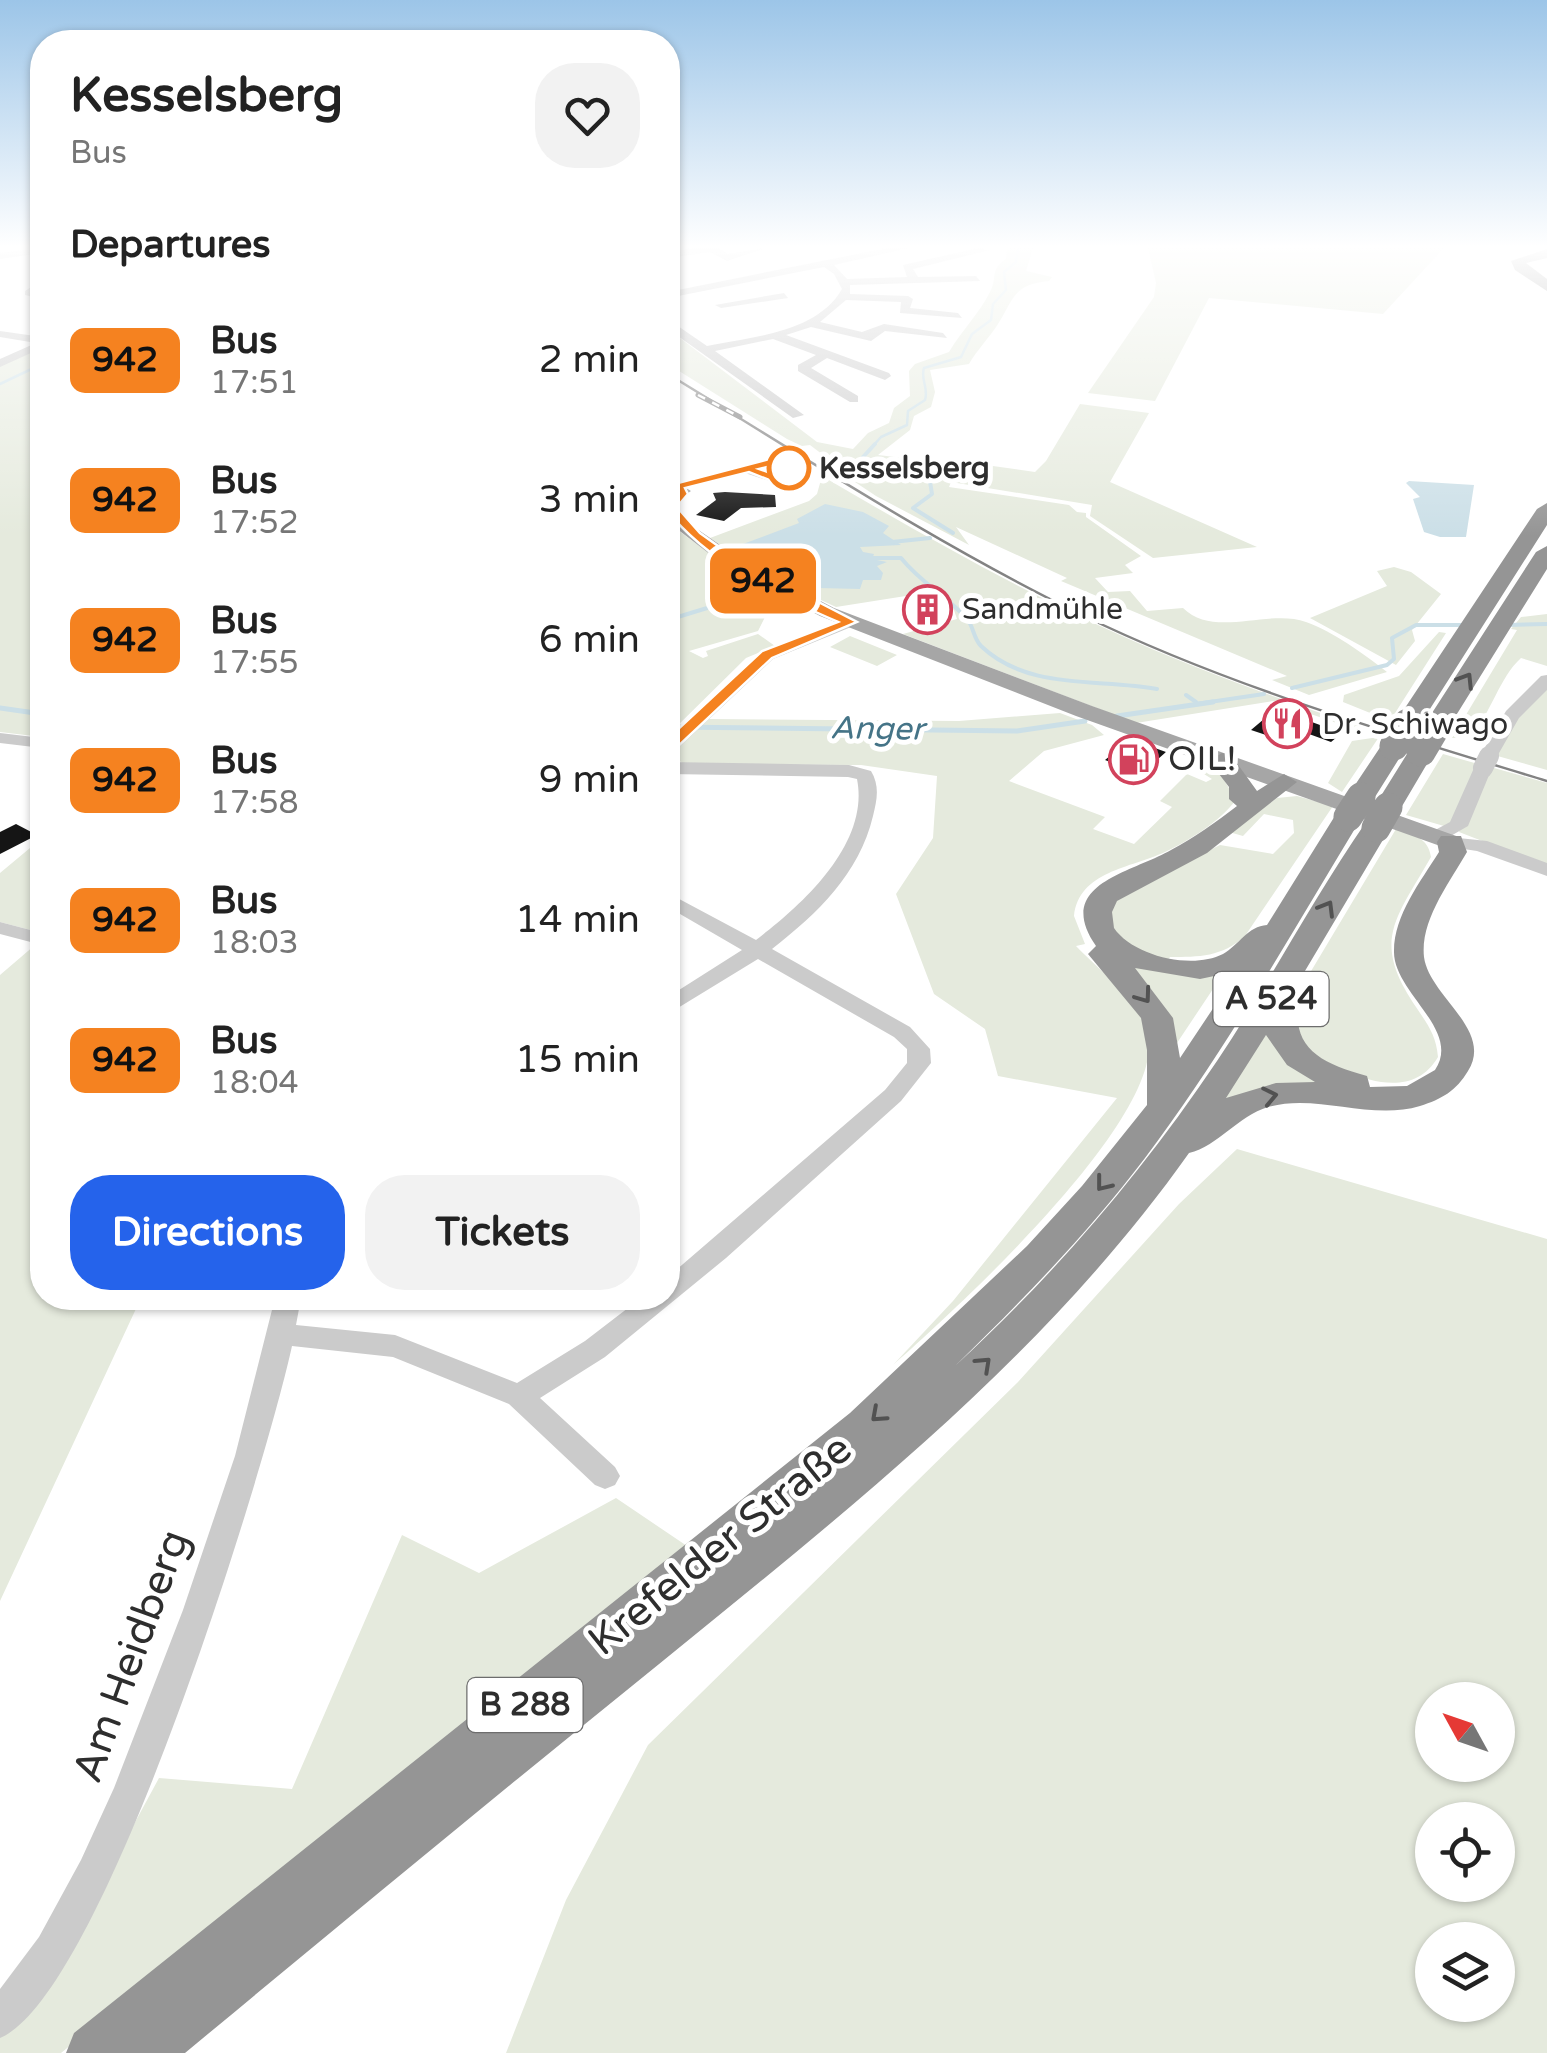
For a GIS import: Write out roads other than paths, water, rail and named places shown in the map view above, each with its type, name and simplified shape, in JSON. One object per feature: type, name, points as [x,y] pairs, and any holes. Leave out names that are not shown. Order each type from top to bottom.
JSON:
[{"type":"highway","name":"A 524","points":[[1160,1166],[1293,964],[1368,812],[1486,625],[1547,509]]},
{"type":"highway","name":"A 524","points":[[1486,625],[1547,552]]},
{"type":"highway","points":[[1222,761],[1243,786],[1243,799]]},
{"type":"highway","points":[[1162,1106],[1166,1040],[1161,1023],[1130,978],[1090,940],[1085,908],[1093,892],[1108,878],[1176,851],[1243,799],[1277,780]]},
{"type":"highway","points":[[1277,780],[1182,856],[1122,883],[1104,896],[1097,911],[1098,927],[1110,944],[1136,959],[1164,968],[1199,970],[1237,960],[1254,947],[1271,922],[1290,911]]},
{"type":"highway","name":"A 524","points":[[1162,1106],[1290,911],[1368,812]]},
{"type":"highway","points":[[1293,964],[1279,1011],[1280,1030],[1288,1044],[1312,1066],[1346,1083],[1386,1088],[1418,1082],[1442,1066],[1446,1051],[1437,1021],[1404,979],[1396,951],[1419,888],[1444,839]]},
{"type":"highway","points":[[1160,1166],[1221,1115],[1259,1097],[1300,1092],[1406,1097],[1427,1092],[1454,1070],[1456,1038],[1416,978],[1408,952],[1430,892],[1453,852],[1444,839]]},
{"type":"highway","name":"Krefelder Straße","points":[[94,2053],[867,1424],[950,1350],[1028,1270],[1097,1192],[1162,1106]]},
{"type":"highway","name":"Krefelder Straße","points":[[141,2053],[900,1440],[1059,1290],[1160,1166]]},
{"type":"main road","points":[[680,511],[709,546],[770,586],[850,622],[1444,839]]},
{"type":"street","points":[[695,344],[798,415]]},
{"type":"street","points":[[703,350],[733,344]]},
{"type":"street","points":[[792,344],[885,376]]},
{"type":"street","points":[[0,363],[30,348]]},
{"type":"street","points":[[824,355],[802,368],[854,399]]},
{"type":"street","points":[[680,499],[745,469]]},
{"type":"street","points":[[680,737],[767,654],[850,622]]},
{"type":"street","points":[[1444,839],[1458,826],[1512,715],[1547,680]]},
{"type":"street","points":[[0,738],[30,742]]},
{"type":"street","points":[[680,768],[849,771],[864,775],[868,782],[864,818],[846,860],[810,905],[758,949],[680,999]]},
{"type":"street","points":[[1444,839],[1480,845],[1547,870]]},
{"type":"street","points":[[680,906],[902,1032],[918,1048],[921,1058],[874,1112],[756,1221],[680,1281]]},
{"type":"street","points":[[0,928],[30,936]]},
{"type":"street","name":"Am Heidberg","points":[[0,2019],[32,1983],[114,1832],[210,1584],[286,1310]]},
{"type":"street","points":[[519,1396],[595,1349],[644,1310]]},
{"type":"street","points":[[281,1334],[395,1346],[519,1396],[605,1476]]},
{"type":"waterway","points":[[872,447],[881,437],[907,425],[908,411],[925,400],[924,368],[961,357],[967,344]]},
{"type":"waterway","points":[[0,384],[30,370]]},
{"type":"waterway","points":[[875,444],[863,457],[867,461],[906,463],[928,469],[932,494],[913,508],[953,533]]},
{"type":"waterway","points":[[892,542],[930,538]]},
{"type":"waterway","points":[[868,558],[901,558],[967,619],[981,646],[1020,670],[1065,680],[1157,689]]},
{"type":"waterway","points":[[680,616],[756,593]]},
{"type":"waterway","name":"Anger","points":[[1508,625],[1547,624]]},
{"type":"waterway","name":"Anger","points":[[1292,688],[1387,665],[1394,659],[1392,638],[1416,625],[1467,625]]},
{"type":"waterway","name":"Anger","points":[[1196,704],[1264,694]]},
{"type":"waterway","points":[[1186,695],[1196,702]]},
{"type":"waterway","name":"Anger","points":[[1117,716],[1213,702]]},
{"type":"waterway","name":"Anger","points":[[0,708],[30,712]]},
{"type":"waterway","name":"Anger","points":[[680,727],[1017,731],[1085,721]]},
{"type":"tram line","points":[[680,381],[924,530],[1028,588],[1138,641],[1253,687],[1547,781]]},
{"type":"railway","points":[[698,395],[740,417]]},
{"type":"place","name":"Kesselsberg","points":[[789,468]]},
{"type":"place","name":"Sandmühle","points":[[927,609]]},
{"type":"place","name":"Dr. Schiwago","points":[[1287,724]]},
{"type":"place","name":"OIL!","points":[[1133,759]]}]
